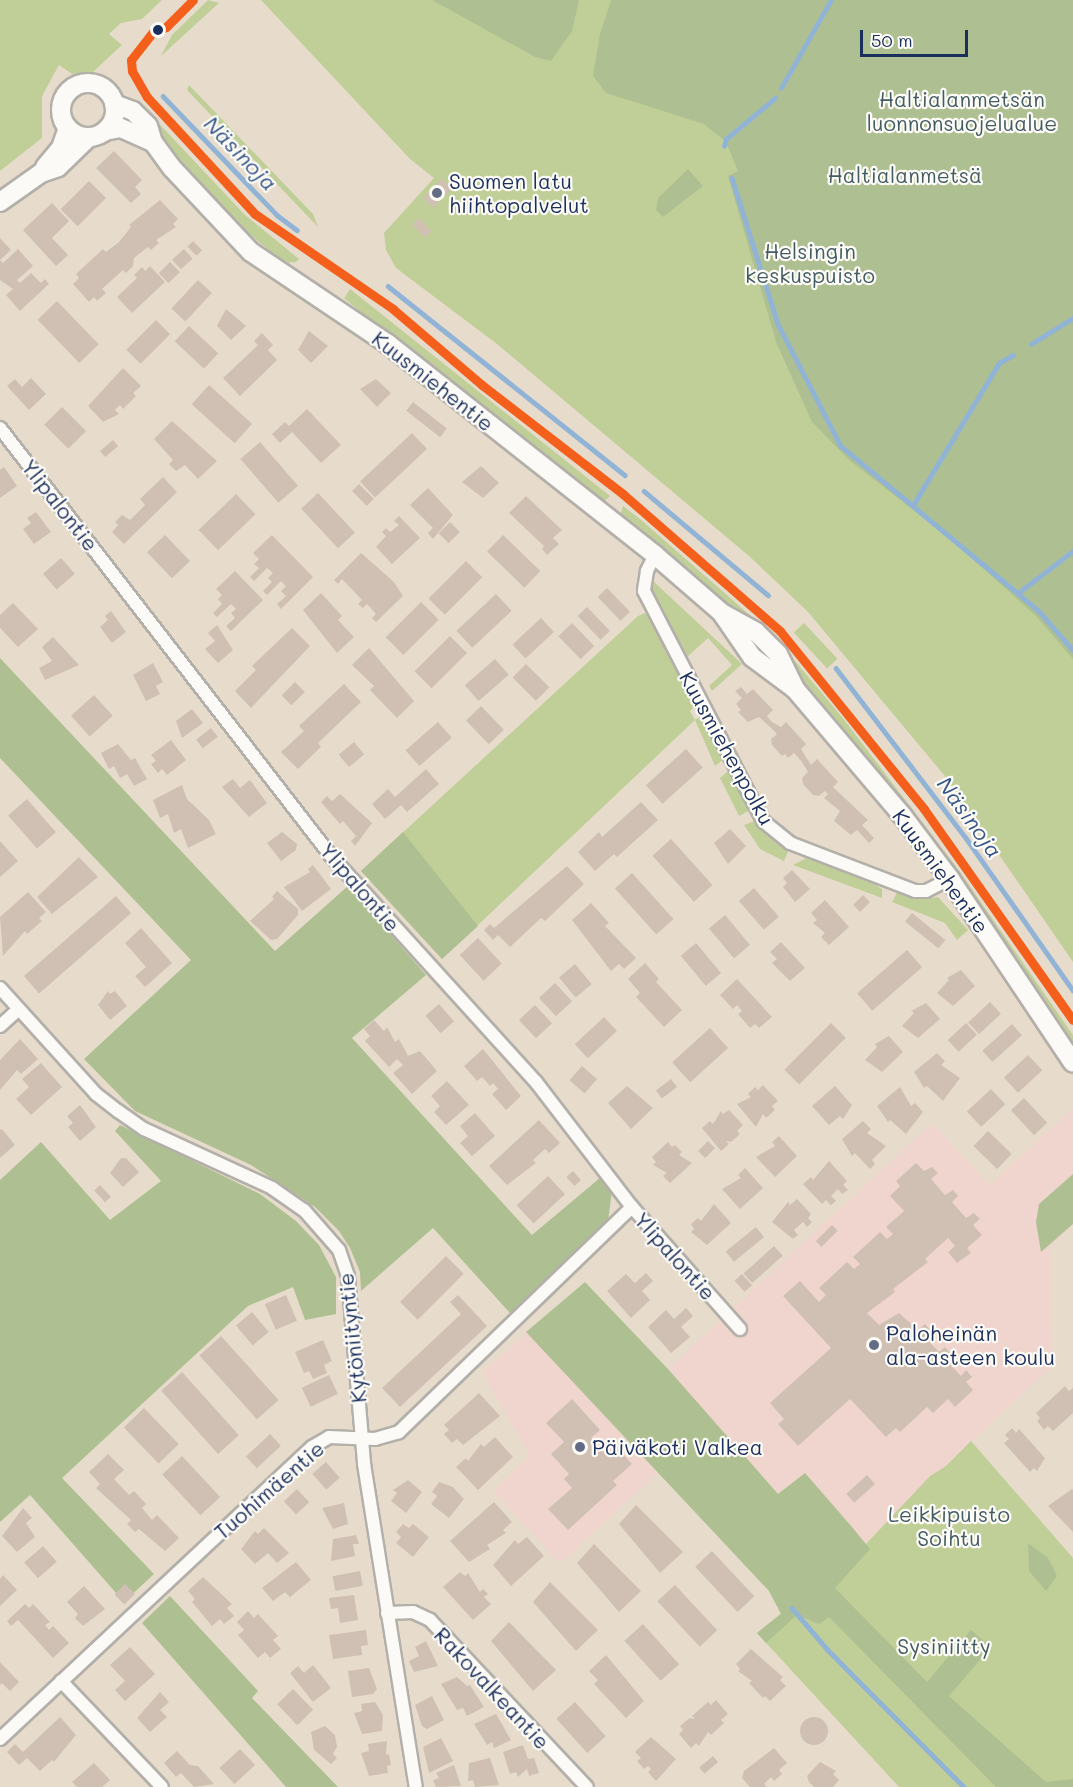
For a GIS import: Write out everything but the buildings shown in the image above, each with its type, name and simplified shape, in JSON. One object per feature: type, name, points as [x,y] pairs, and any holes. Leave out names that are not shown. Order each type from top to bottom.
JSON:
[{"type":"main road","points":[[0,202],[41,173],[58,167],[97,134],[114,114],[114,104],[108,93],[97,85],[73,87],[61,106],[68,128],[61,148],[41,173]]},
{"type":"main road","name":"Kuusmiehentie","points":[[114,104],[133,111],[148,126],[153,142],[172,168],[251,252],[388,344],[656,555],[722,613],[747,625],[768,642],[784,663],[795,690],[852,754],[950,879],[1073,1063]]},
{"type":"main road","points":[[68,128],[97,134],[121,128],[153,142]]},
{"type":"street","name":"Ylipalontie","points":[[0,428],[331,856],[536,1082],[632,1207],[740,1329]]},
{"type":"street","name":"Kuusmiehenpolku","points":[[656,555],[647,571],[644,591],[763,822],[790,843],[904,888],[926,891],[950,879]]},
{"type":"street","name":"Kytöniityntie","points":[[0,988],[96,1094],[118,1112],[144,1129],[272,1188],[304,1210],[327,1233],[339,1250],[348,1276],[361,1438],[416,1787]]},
{"type":"street","points":[[0,1026],[19,1009]]},
{"type":"street","name":"Tuohimäentie","points":[[0,1739],[312,1447],[329,1437],[389,1437],[399,1432],[632,1207]]},
{"type":"street","name":"Rakovalkeantie","points":[[387,1613],[413,1612],[430,1620],[587,1787]]},
{"type":"street","points":[[61,1680],[162,1787]]},
{"type":"shaded area","name":"Paloheinän ala-asteen koulu","points":[[1073,1108],[1073,1224],[1050,1246],[1053,1365],[946,1466],[930,1476],[865,1545],[805,1473],[778,1494],[668,1369],[932,1123],[990,1185]]},
{"type":"shaded area","name":"Päiväkoti Valkea","points":[[526,1332],[658,1473],[560,1563],[493,1491],[530,1455],[482,1373]]},
{"type":"green space","points":[[0,0],[162,0],[142,19],[121,23],[109,34],[122,45],[92,73],[75,76],[59,65],[42,96],[42,138],[0,171]]},
{"type":"green space","points":[[208,0],[219,3],[161,56],[172,35]]},
{"type":"green space","name":"Helsingin keskuspuisto","points":[[261,0],[1073,0],[1073,962],[944,775],[808,612],[749,556],[497,344],[396,268],[386,250],[384,233],[434,178],[410,159]]},
{"type":"green space","points":[[432,0],[579,0],[572,31],[551,61],[535,57]]},
{"type":"green space","name":"Haltialanmetsä","points":[[611,0],[1073,0],[1073,659],[1036,616],[948,537],[849,460],[812,422],[776,342],[728,176],[738,171],[726,142],[704,124],[606,93],[593,76],[600,34]]},
{"type":"green space","points":[[189,85],[313,214],[318,227],[187,90]]},
{"type":"green space","points":[[150,114],[245,215],[299,259],[296,262],[285,263],[238,225],[169,149],[146,117]]},
{"type":"green space","points":[[688,169],[703,186],[663,217],[656,210],[658,198]]},
{"type":"green space","points":[[350,289],[610,496],[601,502],[411,354],[344,298]]},
{"type":"green space","points":[[623,506],[767,630],[764,633],[715,598],[620,516]]},
{"type":"green space","points":[[653,581],[742,664],[712,691],[709,686],[732,665],[708,638],[687,657],[650,590]]},
{"type":"green space","points":[[648,612],[695,706],[690,711],[695,720],[442,959],[361,871],[638,616]]},
{"type":"green space","points":[[804,623],[837,659],[827,668],[794,633]]},
{"type":"green space","points":[[779,642],[842,717],[960,872],[1073,1035],[1073,1049],[812,698],[777,645]]},
{"type":"green space","points":[[0,658],[275,951],[348,886],[426,975],[352,1038],[532,1235],[601,1177],[612,1191],[608,1221],[510,1313],[433,1228],[361,1291],[360,1272],[350,1248],[339,1231],[315,1207],[251,1165],[135,1111],[84,1059],[191,960],[0,758]]},
{"type":"green space","points":[[700,717],[724,759],[715,766],[695,720]]},
{"type":"green space","points":[[728,771],[750,810],[739,816],[720,778]]},
{"type":"green space","points":[[757,820],[789,849],[784,861],[760,849],[744,825]]},
{"type":"green space","points":[[403,832],[478,926],[442,959],[361,871]]},
{"type":"green space","points":[[808,857],[876,885],[882,889],[882,898],[793,865]]},
{"type":"green space","points":[[898,891],[919,899],[938,897],[968,930],[957,940],[945,923],[892,902]]},
{"type":"green space","points":[[120,1125],[260,1194],[296,1221],[319,1245],[336,1277],[336,1314],[305,1320],[293,1287],[248,1306],[62,1478],[154,1574],[124,1602],[30,1495],[0,1522],[0,1180],[41,1142],[110,1220],[161,1181],[115,1131]]},
{"type":"green space","points":[[1073,1174],[1073,1224],[1041,1252],[1036,1222],[1039,1204]]},
{"type":"green space","points":[[585,1282],[668,1369],[778,1494],[805,1473],[852,1527],[870,1549],[835,1588],[927,1682],[971,1630],[991,1647],[949,1696],[1046,1782],[1073,1779],[1073,1787],[996,1787],[829,1617],[819,1624],[797,1615],[766,1643],[757,1633],[781,1614],[769,1591],[526,1332]]},
{"type":"green space","name":"Sysiniitty","points":[[971,1441],[1073,1558],[1073,1787],[899,1787],[757,1633],[865,1545],[930,1476],[946,1466]]},
{"type":"green space","points":[[1028,1543],[1048,1558],[1057,1576],[1046,1591],[1029,1571]]},
{"type":"green space","points":[[170,1596],[258,1691],[252,1698],[338,1787],[286,1787],[142,1623]]},
{"type":"waterway","points":[[781,88],[831,0]]},
{"type":"waterway","name":"Näsinoja","points":[[163,96],[277,215],[297,230]]},
{"type":"waterway","points":[[724,146],[726,139],[775,98]]},
{"type":"waterway","points":[[732,178],[778,324],[841,446],[1038,610],[1073,650]]},
{"type":"waterway","name":"Näsinoja","points":[[388,286],[625,475]]},
{"type":"waterway","points":[[1031,344],[1073,318]]},
{"type":"waterway","points":[[913,505],[999,363],[1013,355]]},
{"type":"waterway","name":"Näsinoja","points":[[644,491],[768,595]]},
{"type":"waterway","points":[[1018,593],[1073,551]]},
{"type":"waterway","name":"Näsinoja","points":[[836,668],[966,838],[1073,990]]},
{"type":"waterway","points":[[792,1608],[828,1650],[964,1787]]},
{"type":"transit line","points":[[131,60],[153,32],[166,27],[193,0]]},
{"type":"transit line","points":[[131,60],[132,71],[147,97],[255,214],[393,309],[482,385],[623,494],[780,631],[924,809],[1073,1020]]},
{"type":"place","name":"Suomen latu hiihtopalvelut","points":[[437,193]]},
{"type":"place","name":"Paloheinän ala-asteen koulu","points":[[874,1345]]},
{"type":"place","name":"Päiväkoti Valkea","points":[[580,1447]]},
{"type":"park label","name":"Haltialanmetsän luonnonsuojelualue","points":[[962,111]]},
{"type":"park label","name":"Leikkipuisto Soihtu","points":[[949,1526]]}]
